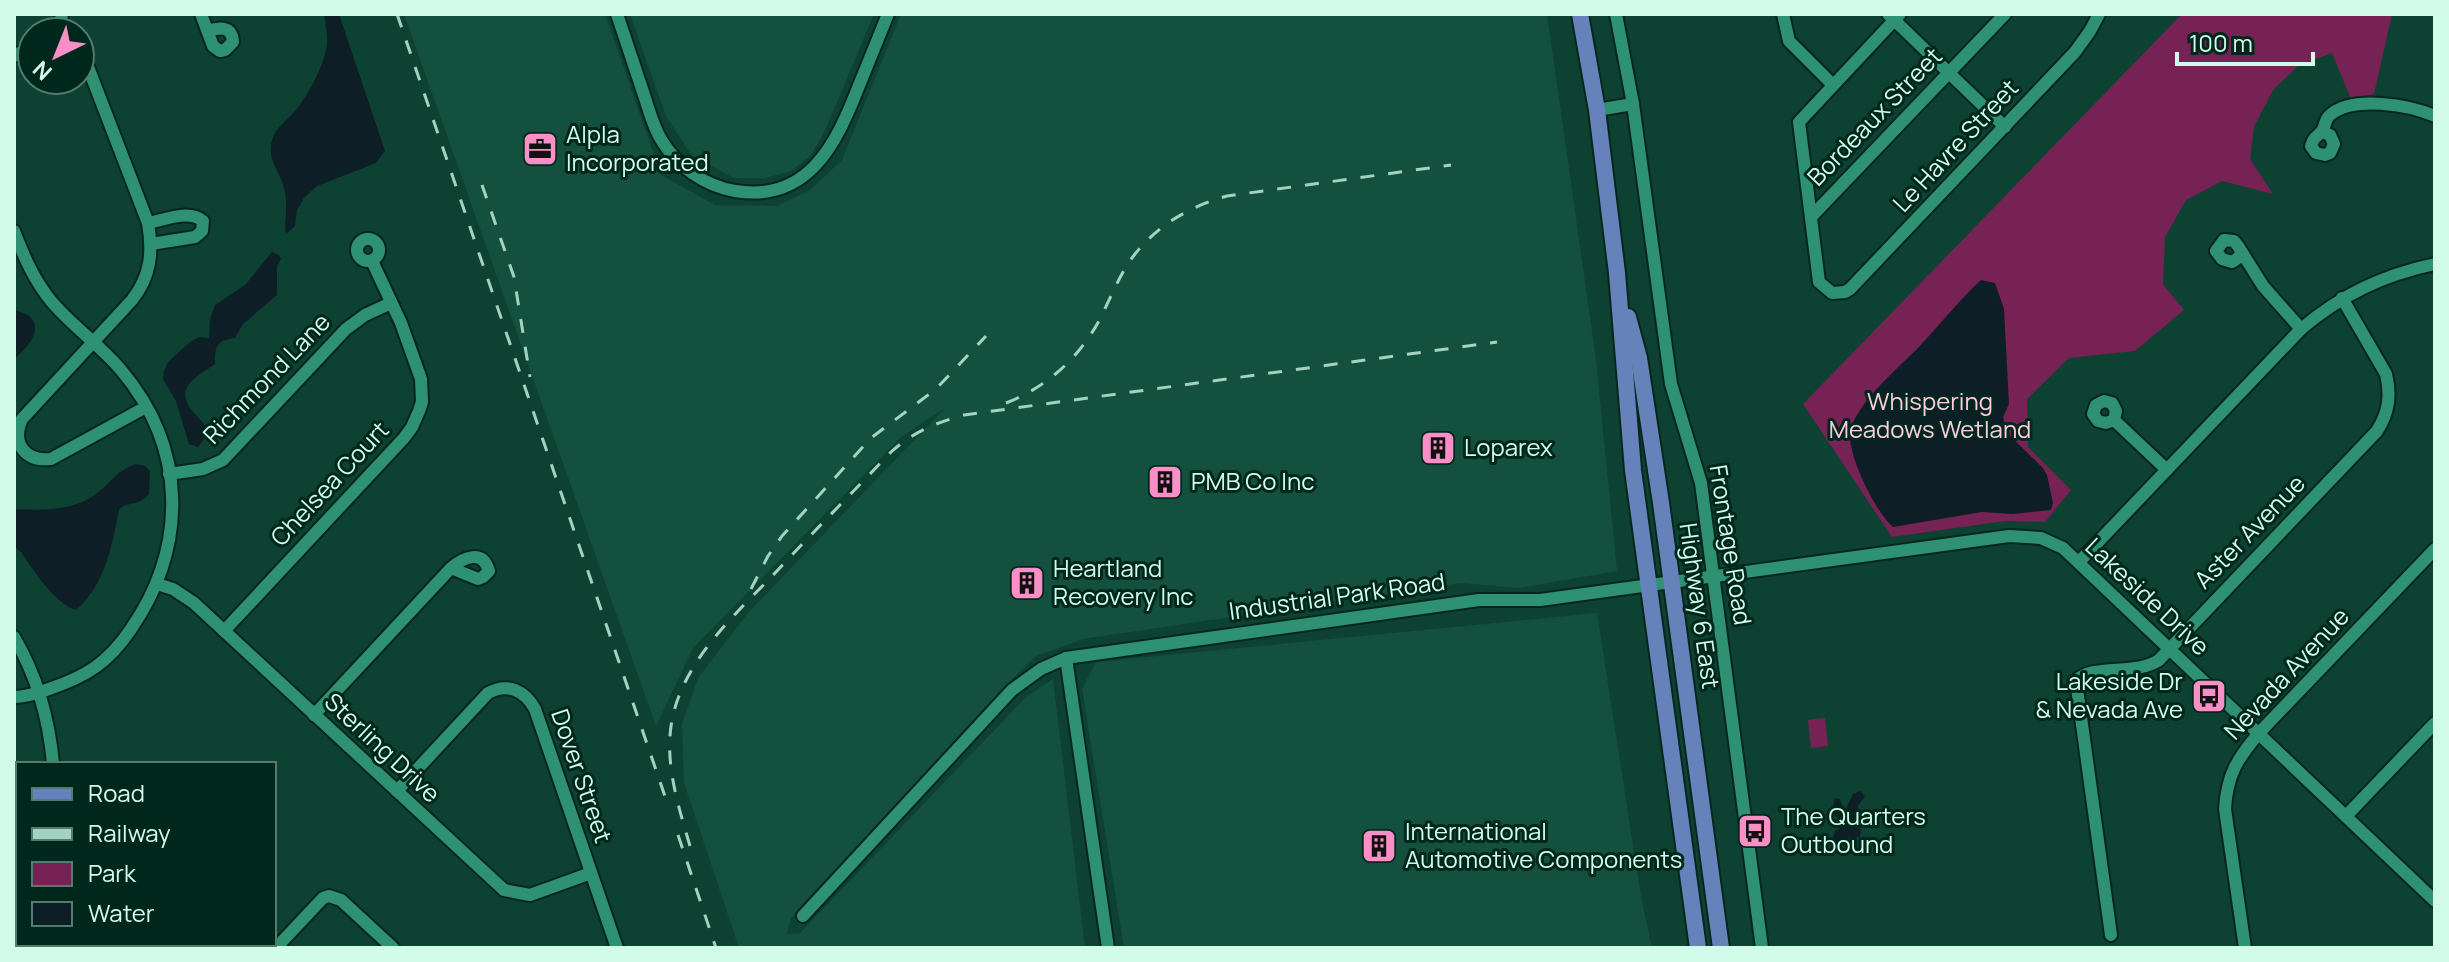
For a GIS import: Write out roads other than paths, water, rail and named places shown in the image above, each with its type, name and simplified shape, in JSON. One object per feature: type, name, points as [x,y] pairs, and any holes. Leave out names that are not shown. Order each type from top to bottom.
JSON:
[{"type":"main road","name":"Highway 6 East","points":[[1580,14],[1597,110],[1617,273],[1633,470],[1698,948]]},
{"type":"main road","name":"Highway 6 East","points":[[1617,273],[1639,358],[1721,948]]},
{"type":"street","points":[[201,14],[208,31]]},
{"type":"street","points":[[617,14],[655,128],[671,153],[706,182],[723,189],[750,193],[795,182],[826,155],[843,126],[888,14]]},
{"type":"street","name":"Frontage Road","points":[[1616,14],[1633,104],[1671,384],[1701,483],[1762,948]]},
{"type":"street","points":[[1783,14],[1786,34],[1793,48],[1832,84]]},
{"type":"street","name":"Bordeaux Street","points":[[1811,217],[2005,14]]},
{"type":"street","name":"Le Havre Street","points":[[1811,217],[1819,282],[1832,293],[1850,289],[2083,42],[2099,14]]},
{"type":"street","points":[[1811,217],[1799,122],[1894,16],[2005,127]]},
{"type":"street","points":[[96,88],[148,223],[150,261],[142,288],[22,419],[17,435],[21,449],[34,459],[51,459],[146,407]]},
{"type":"street","points":[[1597,110],[1633,104]]},
{"type":"street","points":[[2322,132],[2330,114],[2365,104],[2399,105],[2435,116]]},
{"type":"street","points":[[148,223],[194,215],[203,221],[204,226],[195,237],[151,244]]},
{"type":"street","points":[[14,231],[19,259],[51,301],[130,381],[146,407],[163,445],[172,503],[170,539],[157,584],[131,630],[101,664],[75,680],[39,693],[14,697]]},
{"type":"street","points":[[2242,252],[2263,286],[2301,329]]},
{"type":"street","name":"Chelsea Court","points":[[224,631],[404,438],[415,421],[422,402],[421,379],[372,261]]},
{"type":"street","points":[[2079,562],[2301,329],[2342,298],[2387,277],[2435,264]]},
{"type":"street","name":"Aster Avenue","points":[[2111,935],[2076,681],[2086,673],[2150,666],[2377,431],[2383,422],[2389,397],[2386,374],[2342,298]]},
{"type":"street","name":"Richmond Lane","points":[[169,474],[203,469],[223,460],[354,321],[391,303]]},
{"type":"street","points":[[2114,420],[2167,470]]},
{"type":"street","name":"Lakeside Drive","points":[[1649,585],[2009,536],[2053,542],[2079,562],[2434,897]]},
{"type":"street","name":"Nevada Avenue","points":[[2245,948],[2225,809],[2234,766],[2259,733],[2435,549]]},
{"type":"street","points":[[314,715],[451,568]]},
{"type":"street","name":"Sterling Drive","points":[[157,584],[183,595],[224,631],[504,890],[530,895],[591,873]]},
{"type":"street","name":"Industrial Park Road","points":[[803,916],[1012,690],[1041,669],[1066,658],[1479,600],[1540,600],[1649,585]]},
{"type":"street","points":[[14,637],[39,693],[53,762]]},
{"type":"street","points":[[1066,658],[1108,948]]},
{"type":"street","name":"Dover Street","points":[[397,791],[488,693],[505,687],[516,689],[528,698],[535,709],[617,948]]},
{"type":"street","points":[[2346,816],[2435,723]]},
{"type":"street","points":[[276,948],[323,898],[329,896],[341,900],[393,948]]},
{"type":"water","points":[[324,14],[339,14],[385,151],[376,163],[317,186],[304,198],[297,210],[295,226],[287,233],[285,194],[272,158],[272,140],[303,101],[321,65],[327,47]]},
{"type":"water","points":[[272,252],[281,259],[277,266],[277,295],[243,324],[235,338],[220,343],[216,349],[215,364],[194,379],[186,390],[188,404],[205,425],[208,434],[198,447],[189,444],[176,401],[163,379],[164,371],[168,362],[190,342],[199,337],[209,338],[210,319],[215,305],[245,285]]},
{"type":"water","points":[[1981,280],[1995,283],[2004,309],[2009,404],[2003,417],[2007,433],[2047,475],[2053,503],[2051,510],[2012,514],[1982,512],[1893,527],[1878,509],[1863,480],[1852,451],[1851,428],[1871,395]]},
{"type":"water","points":[[14,310],[32,319],[35,332],[14,359]]},
{"type":"water","points":[[136,464],[150,471],[149,494],[141,501],[119,510],[101,577],[76,610],[68,607],[53,594],[14,547],[14,509],[53,509],[82,502],[123,470]]},
{"type":"water","points":[[1860,791],[1865,796],[1858,806],[1859,820],[1855,822],[1836,817],[1832,809],[1835,798],[1840,799],[1846,809],[1853,794]]},
{"type":"water","points":[[1845,825],[1861,829],[1860,837],[1847,838],[1837,844],[1832,840],[1835,831]]},
{"type":"railway","points":[[397,14],[668,805]]},
{"type":"railway","points":[[1006,403],[1035,389],[1072,358],[1092,333],[1135,254],[1165,225],[1188,211],[1227,196],[1451,165]]},
{"type":"railway","points":[[482,185],[514,277],[530,377]]},
{"type":"railway","points":[[751,589],[782,536],[871,438],[936,389],[986,336]]},
{"type":"railway","points":[[690,846],[674,783],[670,752],[672,720],[688,677],[729,621],[891,452],[916,434],[964,415],[1497,342]]},
{"type":"railway","points":[[678,835],[716,948]]},
{"type":"place","name":"Alpla Incorporated","points":[[540,149]]},
{"type":"place","name":"Loparex","points":[[1438,448]]},
{"type":"place","name":"PMB Co Inc","points":[[1165,482]]},
{"type":"place","name":"Heartland Recovery Inc","points":[[1027,583]]},
{"type":"place","name":"Lakeside Dr & Nevada Ave","points":[[2209,696]]},
{"type":"place","name":"The Quarters Outbound","points":[[1755,831]]},
{"type":"place","name":"International Automotive Components","points":[[1379,846]]},
{"type":"park label","name":"Whispering Meadows Wetland","points":[[1930,416]]}]
